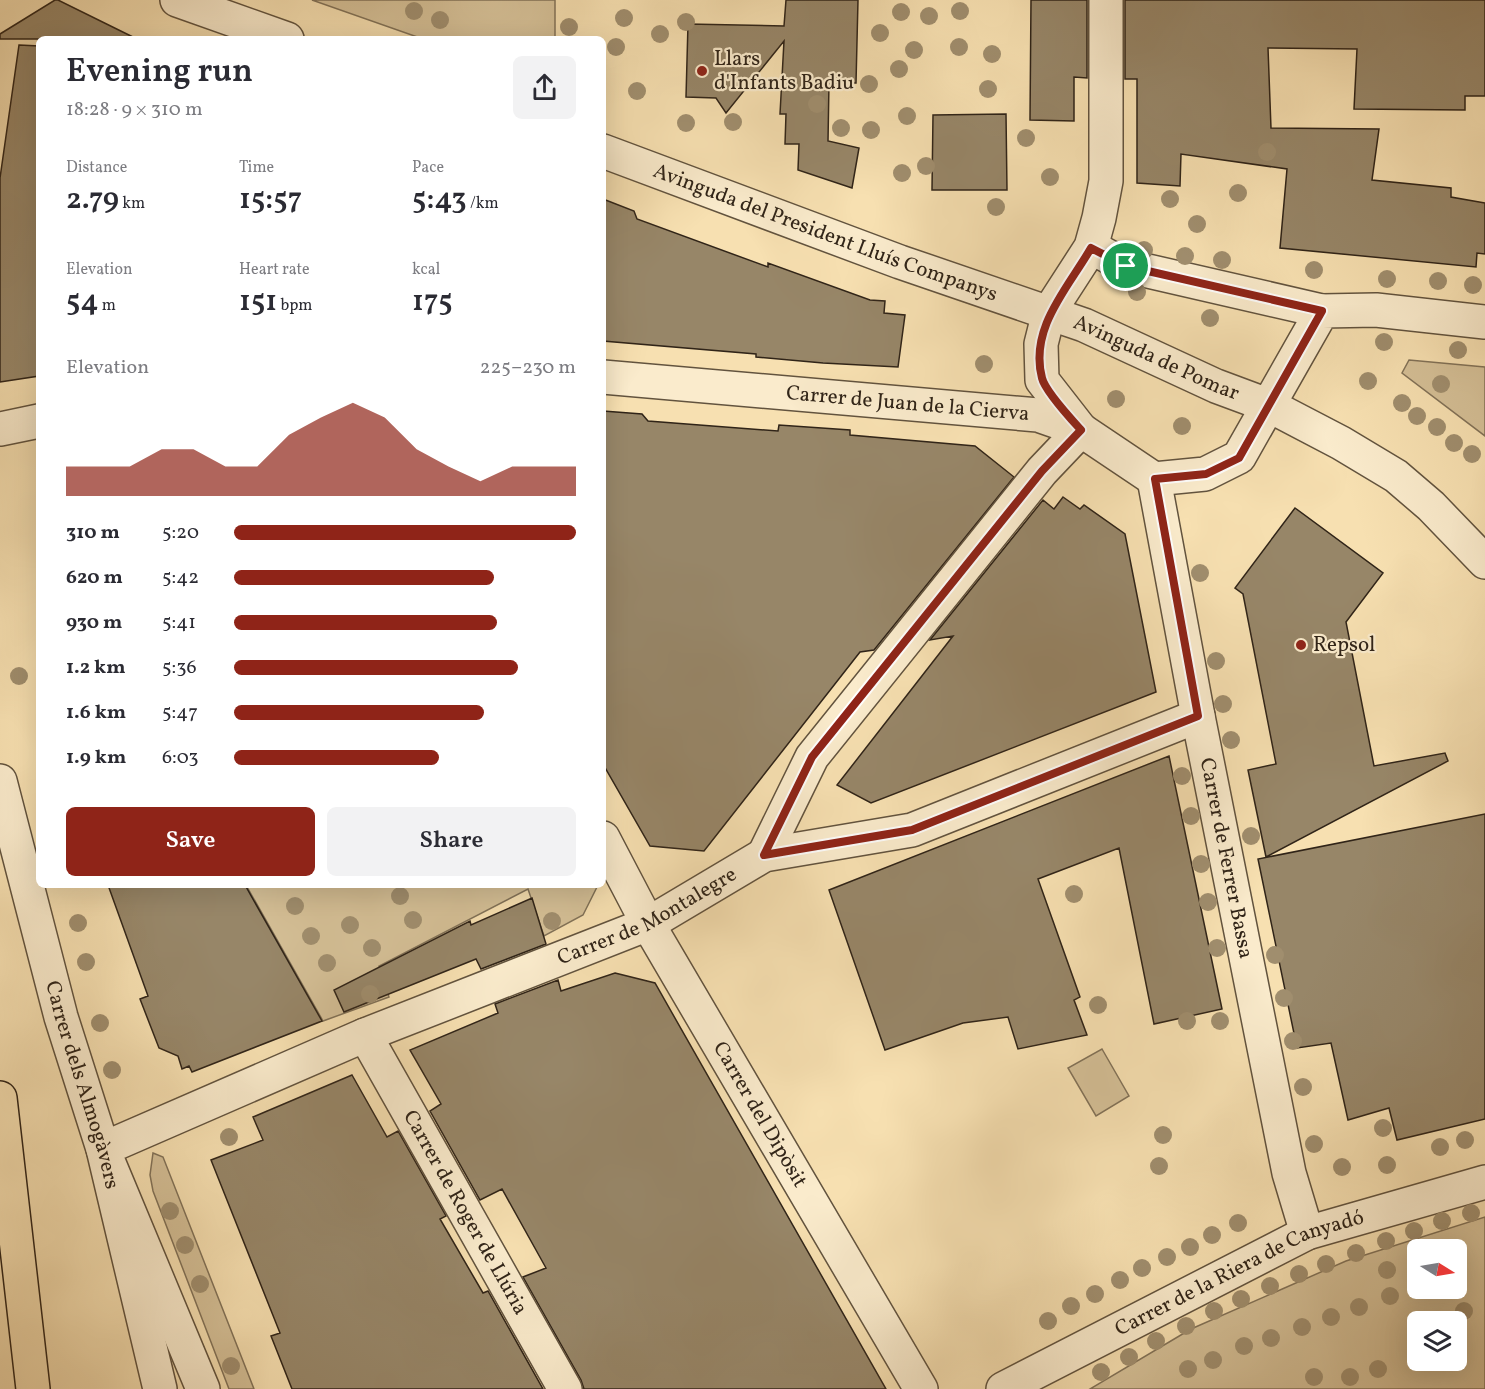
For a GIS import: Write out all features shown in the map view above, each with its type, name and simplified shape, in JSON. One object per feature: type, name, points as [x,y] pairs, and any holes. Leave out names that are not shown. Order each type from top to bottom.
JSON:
[{"type":"highway","points":[[0,1098],[33,1389]]},
{"type":"highway","points":[[0,1300],[20,1389]]},
{"type":"street","points":[[177,0],[278,36]]},
{"type":"street","points":[[1049,312],[1091,248],[1106,181],[1106,0]]},
{"type":"street","name":"Avinguda del President Lluís Companys","points":[[606,153],[900,262],[1049,312]]},
{"type":"street","points":[[1091,248],[1126,266],[1322,311],[1376,310],[1485,322]]},
{"type":"street","points":[[1155,479],[1206,474],[1239,458],[1322,311]]},
{"type":"street","name":"Avinguda de Pomar","points":[[1081,430],[1042,380],[1041,344],[1049,312],[1216,386],[1270,406],[1341,443],[1396,476],[1431,506],[1485,562]]},
{"type":"street","name":"Carrer de Juan de la Cierva","points":[[606,377],[1038,415],[1081,430],[1155,479]]},
{"type":"street","points":[[0,429],[36,422]]},
{"type":"street","points":[[764,855],[812,757],[1042,471],[1081,430]]},
{"type":"street","name":"Carrer de Ferrer Bassa","points":[[1155,479],[1198,716],[1289,1173],[1306,1233]]},
{"type":"street","name":"Carrer de Montalegre","points":[[104,1149],[365,1035],[648,924],[764,855],[912,830],[1198,716]]},
{"type":"street","name":"Carrer dels Almogàvers","points":[[0,781],[61,1017],[104,1149],[160,1389]]},
{"type":"street","name":"Carrer del Dipòsit","points":[[606,844],[648,924],[921,1389]]},
{"type":"street","name":"Carrer de Roger de Llúria","points":[[365,1035],[565,1389]]},
{"type":"street","points":[[104,1149],[203,1389]]},
{"type":"street","name":"Carrer de la Riera de Canyadó","points":[[1003,1389],[1306,1233],[1485,1182]]},
{"type":"shaded area","points":[[312,0],[555,0],[555,36],[414,36]]},
{"type":"shaded area","points":[[1409,360],[1485,367],[1485,436],[1402,373]]},
{"type":"shaded area","points":[[248,888],[596,888],[583,915],[544,936],[528,889],[379,966],[389,997],[323,1021]]},
{"type":"shaded area","points":[[1102,1049],[1129,1096],[1096,1116],[1068,1068]]},
{"type":"shaded area","points":[[153,1153],[163,1157],[254,1389],[229,1389],[153,1191],[150,1175]]},
{"type":"shaded area","points":[[1485,1217],[1485,1389],[1090,1389],[1191,1329],[1346,1261],[1407,1242],[1407,1299],[1467,1299],[1467,1239],[1416,1239]]},
{"type":"building","points":[[58,0],[131,36],[36,36],[36,39],[0,39],[0,34]]},
{"type":"building","points":[[786,0],[858,0],[856,83],[829,83],[828,141],[859,148],[852,188],[798,170],[799,144],[785,144],[786,114],[780,114],[784,41],[726,113],[716,98],[686,97],[688,24],[784,26]]},
{"type":"building","points":[[1031,0],[1087,0],[1087,78],[1074,77],[1074,121],[1030,120]]},
{"type":"building","points":[[1125,0],[1485,0],[1485,96],[1465,96],[1465,110],[1354,109],[1357,49],[1268,48],[1271,128],[1379,129],[1372,180],[1451,188],[1451,197],[1485,203],[1485,254],[1477,253],[1476,267],[1280,248],[1287,169],[1181,154],[1180,186],[1137,183],[1137,79],[1125,79]]},
{"type":"building","points":[[19,45],[36,46],[36,376],[0,382],[0,178]]},
{"type":"building","points":[[1006,114],[1007,190],[932,190],[933,115]]},
{"type":"building","points":[[606,200],[634,211],[637,219],[768,267],[768,263],[870,300],[885,301],[884,313],[905,315],[898,367],[756,357],[756,354],[606,341]]},
{"type":"building","points":[[606,411],[642,414],[648,421],[778,431],[779,425],[850,430],[850,435],[975,446],[1014,477],[874,650],[860,652],[704,851],[650,846],[606,769]]},
{"type":"building","points":[[1063,497],[1080,509],[1084,505],[1125,534],[1156,692],[871,803],[837,785],[953,636],[930,640],[1043,500],[1054,509]]},
{"type":"building","name":"Repsol","points":[[1295,508],[1383,573],[1346,622],[1374,766],[1445,753],[1448,761],[1266,857],[1248,770],[1276,764],[1243,594],[1235,588]]},
{"type":"building","points":[[1169,756],[1222,1009],[1154,1024],[1119,848],[1038,879],[1080,997],[1074,1000],[1087,1035],[1018,1049],[1008,1017],[963,1023],[885,1050],[829,890]]},
{"type":"building","points":[[1485,814],[1485,1119],[1397,1140],[1389,1108],[1348,1120],[1331,1043],[1297,1048],[1258,859]]},
{"type":"building","points":[[109,888],[247,888],[322,1021],[192,1072],[189,1066],[182,1069],[178,1056],[159,1048],[140,999],[148,996]]},
{"type":"building","points":[[532,898],[546,944],[481,969],[476,959],[344,1012],[334,990],[470,921],[471,925]]},
{"type":"building","points":[[615,973],[655,983],[886,1389],[584,1389],[523,1277],[546,1268],[502,1189],[480,1200],[430,1111],[441,1104],[410,1050],[498,1013],[495,1004],[558,980],[561,991]]},
{"type":"building","points":[[352,1075],[387,1137],[398,1131],[446,1216],[440,1219],[483,1293],[488,1291],[543,1389],[292,1389],[271,1336],[280,1333],[211,1160],[263,1140],[253,1117]]},
{"type":"place","name":"Llars d'Infants Badiu","points":[[702,71]]},
{"type":"place","name":"Repsol","points":[[1301,645]]},
{"type":"route","points":[[1091,248],[1126,266],[1322,311],[1239,458],[1206,474],[1155,479],[1198,716],[912,830],[764,855],[789,799],[812,757],[1042,471],[1081,430],[1042,380],[1041,344],[1049,312],[1091,248]]}]
